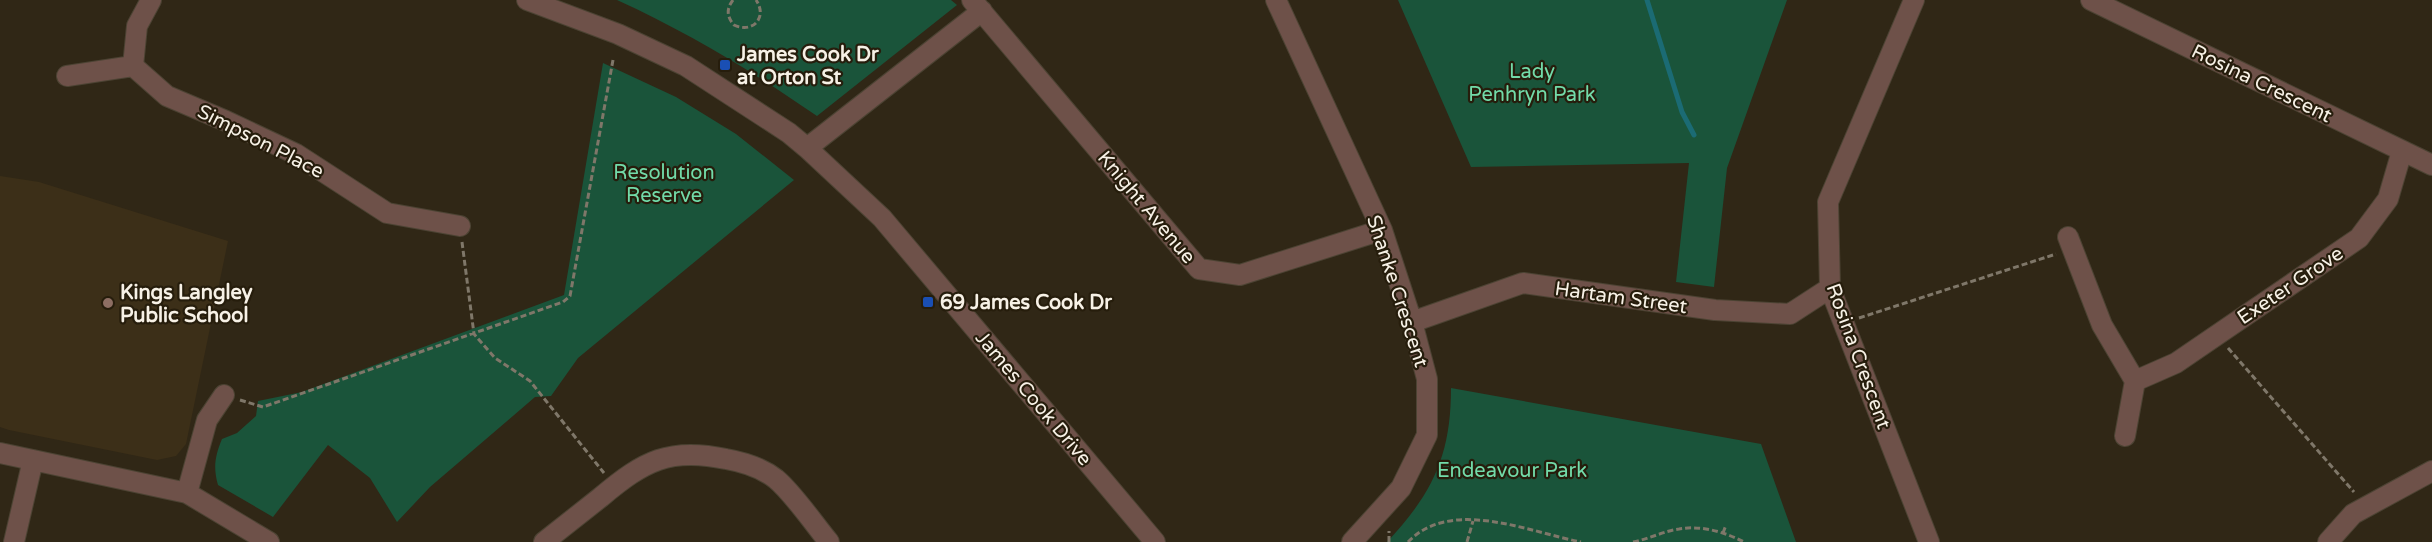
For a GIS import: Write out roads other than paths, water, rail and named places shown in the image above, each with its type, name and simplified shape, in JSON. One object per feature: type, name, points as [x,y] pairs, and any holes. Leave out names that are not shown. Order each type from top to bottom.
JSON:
[{"type":"street","points":[[67,76],[133,66],[137,26],[151,0]]},
{"type":"street","name":"James Cook Drive","points":[[527,0],[618,34],[686,66],[789,133],[807,148],[882,218],[1155,542]]},
{"type":"street","name":"Shanke Crescent","points":[[1276,0],[1382,230],[1412,322],[1427,380],[1427,435],[1401,488],[1352,542]]},
{"type":"street","name":"Rosina Crescent","points":[[1914,0],[1828,202],[1830,288],[1929,542]]},
{"type":"street","name":"Rosina Crescent","points":[[2091,0],[2432,165]]},
{"type":"street","points":[[807,148],[977,6]]},
{"type":"street","name":"Knight Avenue","points":[[977,6],[1199,269],[1240,275],[1382,230]]},
{"type":"street","name":"Simpson Place","points":[[133,66],[167,96],[296,154],[387,213],[460,225]]},
{"type":"street","name":"Exeter Grove","points":[[2135,381],[2176,363],[2359,238],[2388,199],[2402,151]]},
{"type":"street","points":[[2068,237],[2102,324],[2135,381],[2125,436]]},
{"type":"street","name":"Hartam Street","points":[[1412,322],[1522,283],[1716,310],[1790,314],[1830,288]]},
{"type":"street","points":[[187,493],[207,420],[224,395]]},
{"type":"street","points":[[0,453],[187,493],[269,542]]},
{"type":"street","points":[[544,542],[628,474],[667,457],[689,454],[731,460],[757,468],[776,479],[829,542]]},
{"type":"street","points":[[14,542],[33,460]]},
{"type":"street","points":[[2328,542],[2352,514],[2432,471]]},
{"type":"waterway","points":[[1647,0],[1682,112],[1694,135]]},
{"type":"place","name":"James Cook Dr at Orton St","points":[[725,65]]},
{"type":"place","name":"69 James Cook Dr","points":[[928,302]]},
{"type":"place","name":"Kings Langley Public School","points":[[108,303]]},
{"type":"park label","name":"Lady Penhryn Park","points":[[1532,82]]},
{"type":"park label","name":"Resolution Reserve","points":[[664,184]]},
{"type":"park label","name":"Endeavour Park","points":[[1512,470]]}]
